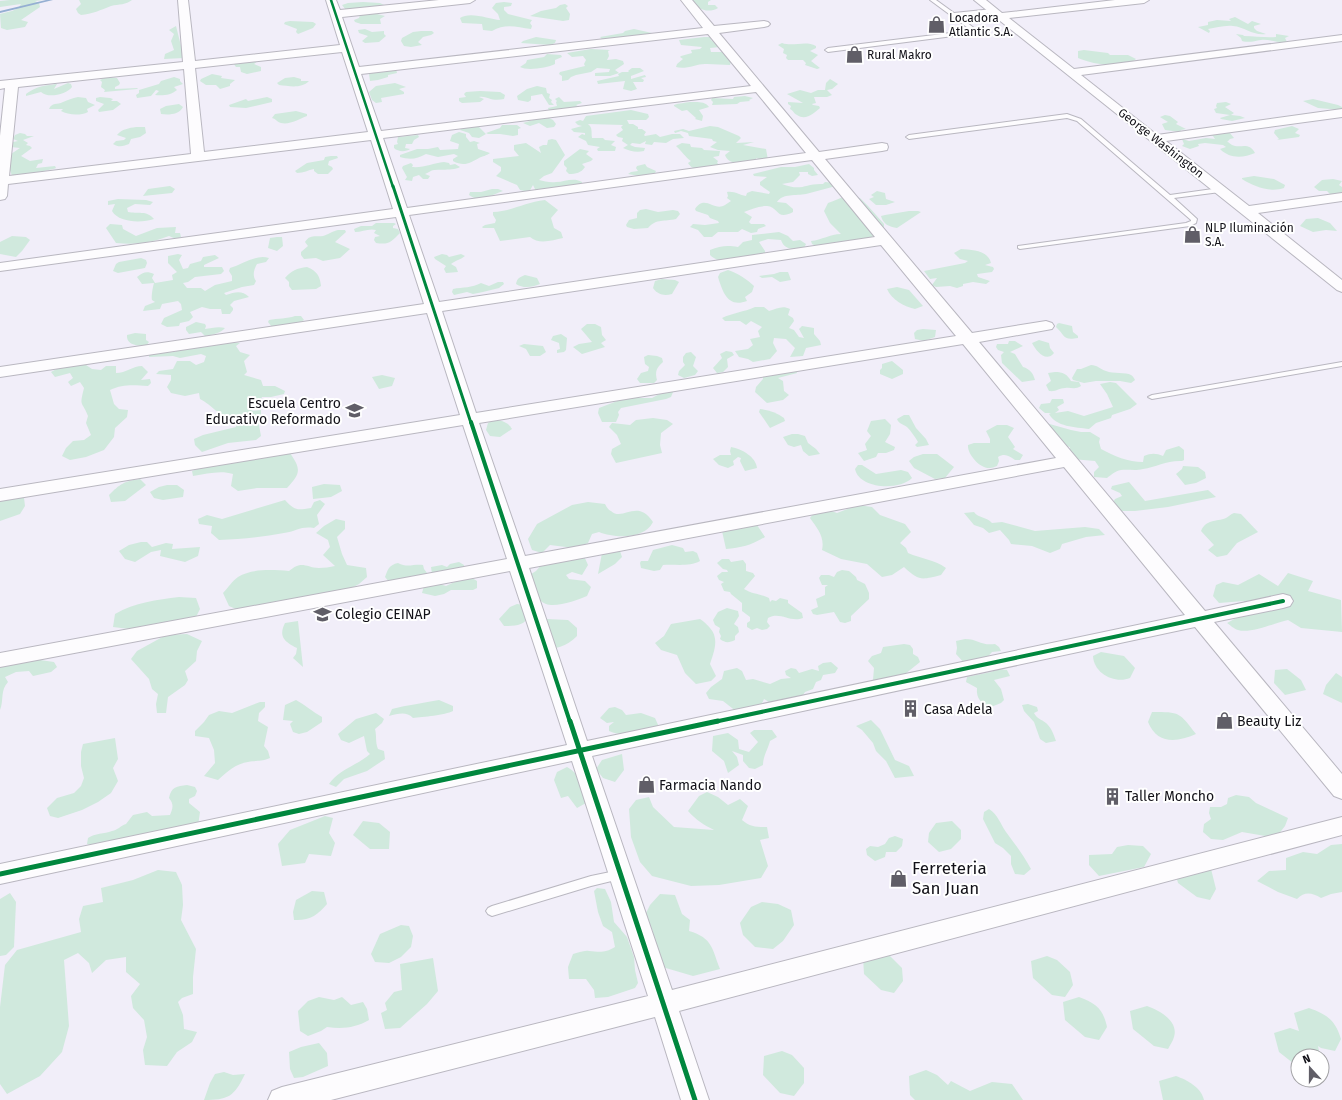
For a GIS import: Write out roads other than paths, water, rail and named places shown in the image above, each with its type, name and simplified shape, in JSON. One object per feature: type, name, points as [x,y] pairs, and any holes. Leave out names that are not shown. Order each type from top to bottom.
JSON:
[{"type":"street","points":[[183,0],[198,157]]},
{"type":"street","points":[[470,0],[334,7],[662,1004],[695,1100]]},
{"type":"street","points":[[686,0],[1342,790]]},
{"type":"street","name":"George Washington","points":[[979,0],[1342,287]]},
{"type":"street","points":[[996,13],[1144,0]]},
{"type":"street","points":[[355,71],[764,24]]},
{"type":"street","points":[[1071,73],[1342,38]]},
{"type":"street","points":[[0,196],[6,84],[347,48]]},
{"type":"street","points":[[2,181],[760,88]]},
{"type":"street","points":[[1156,139],[1342,113]]},
{"type":"street","points":[[0,267],[882,147]]},
{"type":"street","points":[[1246,211],[1342,197]]},
{"type":"street","points":[[0,372],[885,240]]},
{"type":"street","points":[[0,495],[1046,326]]},
{"type":"street","points":[[0,660],[1069,461]]},
{"type":"street","points":[[0,874],[1282,601]]},
{"type":"street","points":[[282,1100],[662,1004],[1342,826]]},
{"type":"lane","points":[[828,50],[969,32],[971,28],[933,0]]},
{"type":"lane","points":[[954,15],[996,13]]},
{"type":"lane","points":[[909,137],[1067,116],[1079,120],[1194,219],[1194,222],[1188,225],[1020,247]]},
{"type":"lane","points":[[1169,197],[1220,190]]},
{"type":"lane","points":[[1152,397],[1342,364]]},
{"type":"lane","points":[[492,911],[591,881],[620,875]]},
{"type":"waterway","points":[[0,12],[51,0]]},
{"type":"place","name":"Locadora Atlantic S.A.","points":[[936,25]]},
{"type":"place","name":"Rural Makro","points":[[854,55]]},
{"type":"place","name":"NLP Iluminación S.A.","points":[[1192,235]]},
{"type":"place","name":"Escuela Centro Educativo Reformado","points":[[354,411]]},
{"type":"place","name":"Colegio CEINAP","points":[[322,614]]},
{"type":"place","name":"Casa Adela","points":[[911,709]]},
{"type":"place","name":"Beauty Liz","points":[[1224,721]]},
{"type":"place","name":"Farmacia Nando","points":[[646,785]]},
{"type":"place","name":"Taller Moncho","points":[[1112,796]]},
{"type":"place","name":"Ferreteria San Juan","points":[[899,878]]}]
